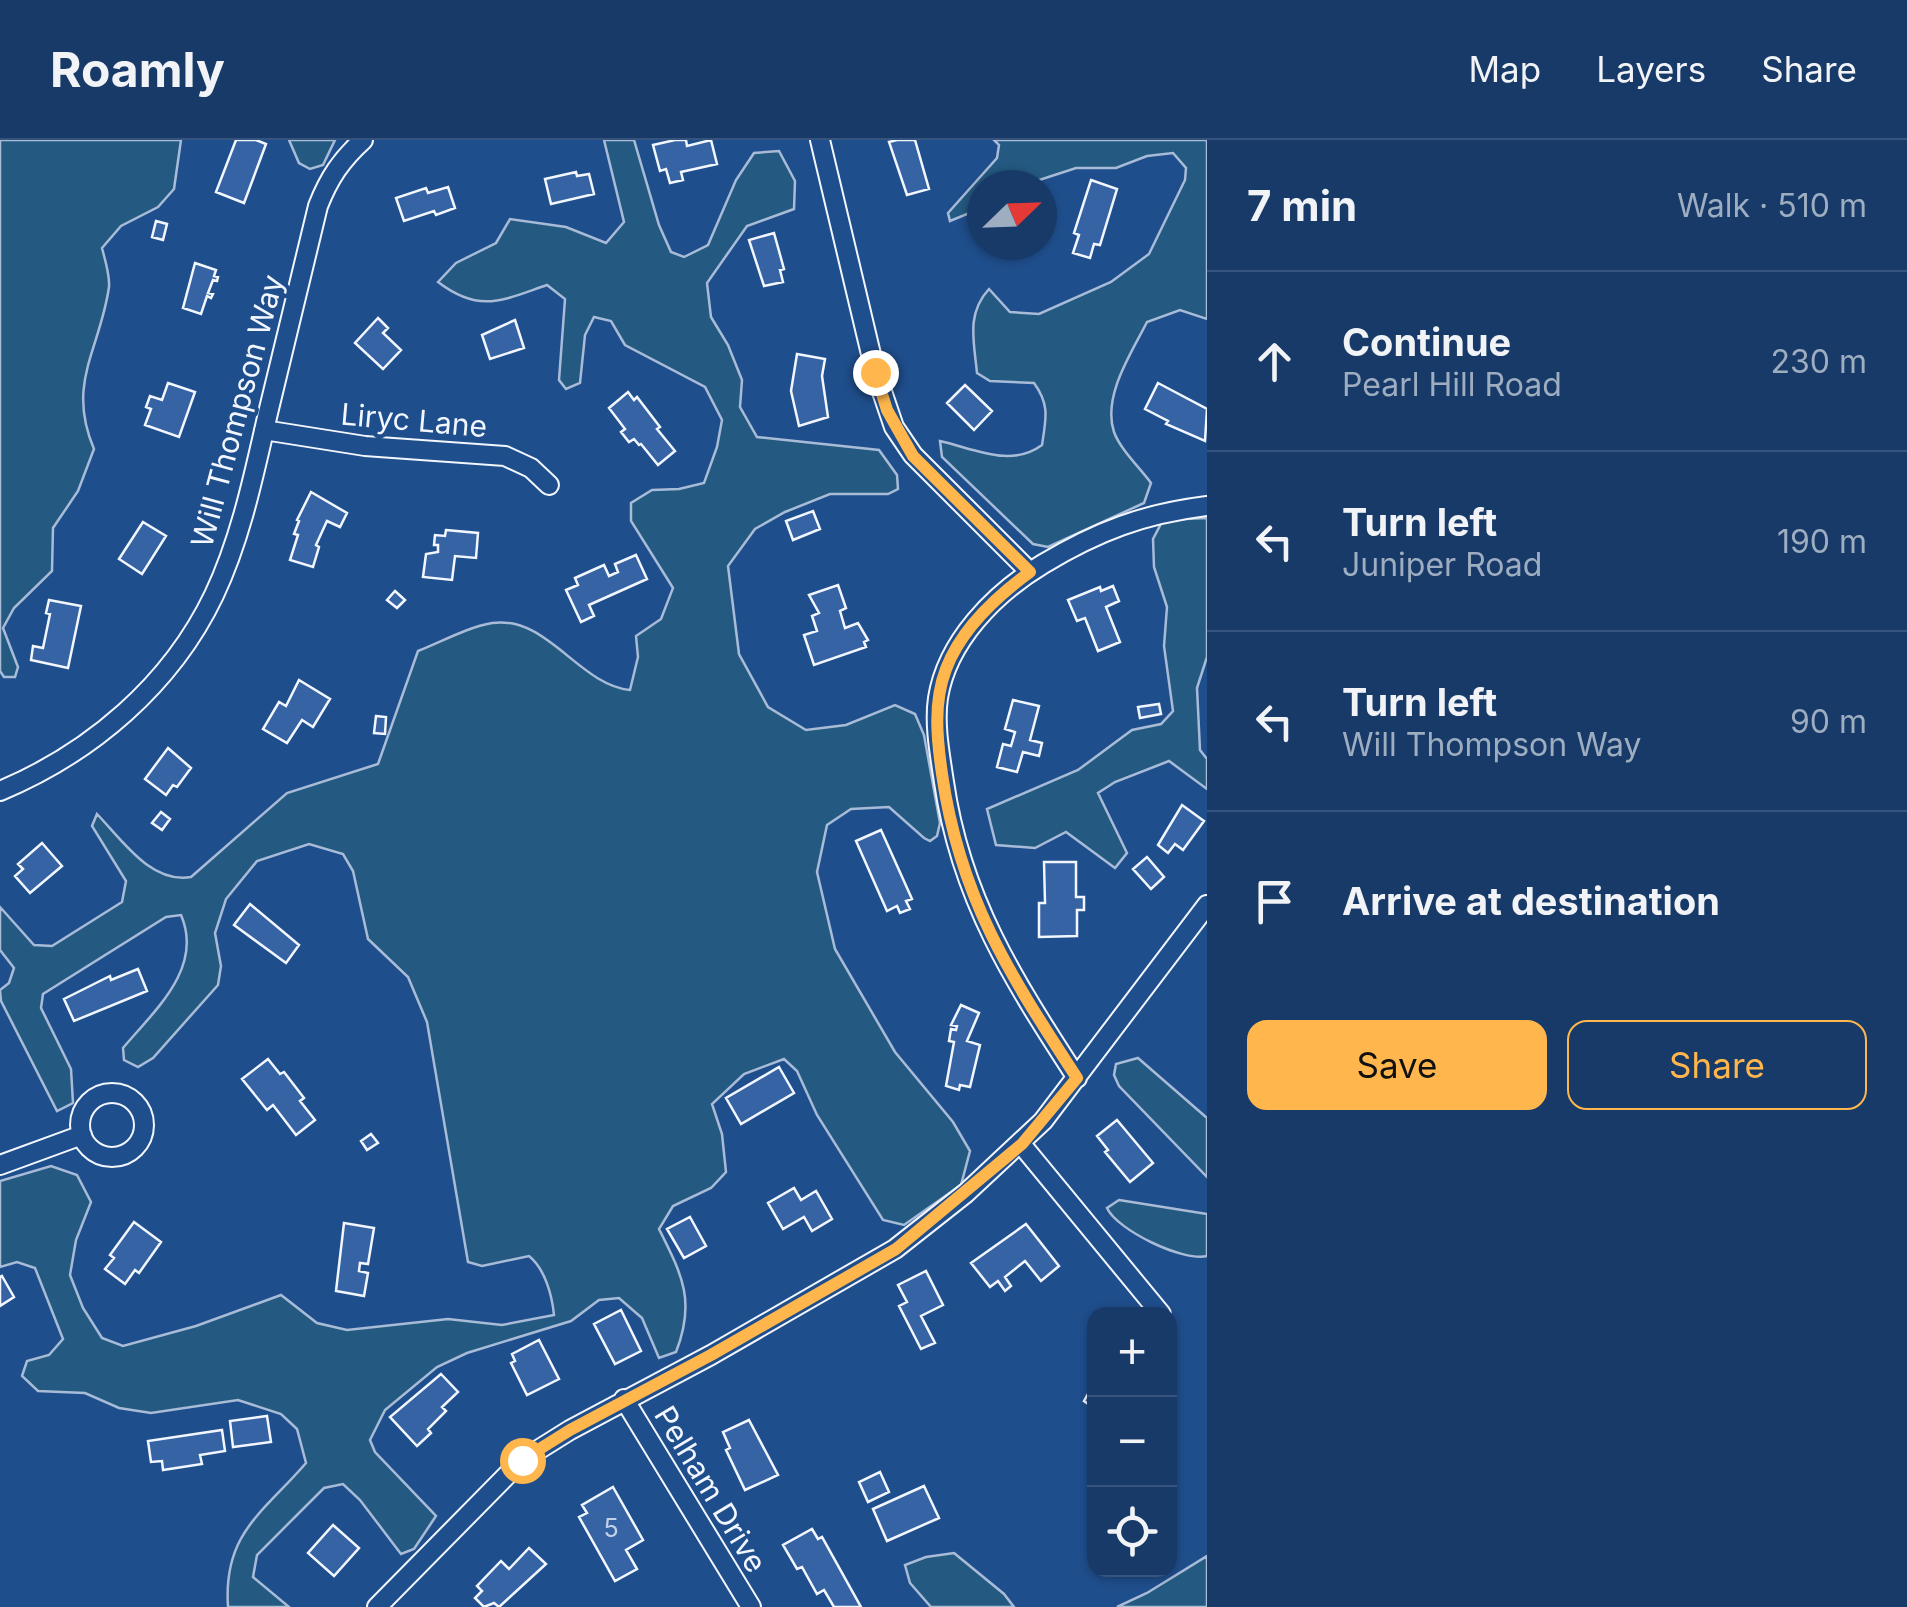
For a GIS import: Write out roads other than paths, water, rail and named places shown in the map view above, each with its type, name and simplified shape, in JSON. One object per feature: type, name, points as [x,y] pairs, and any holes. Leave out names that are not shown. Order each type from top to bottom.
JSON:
[{"type":"street","name":"Will Thompson Way","points":[[0,791],[84,745],[137,701],[166,671],[214,596],[238,528],[318,206],[328,179],[363,140]]},
{"type":"street","points":[[820,140],[875,372],[894,427],[913,456],[1030,572]]},
{"type":"street","name":"Liryc Lane","points":[[264,430],[365,446],[504,456],[531,468],[549,486]]},
{"type":"street","points":[[1077,1078],[1014,981],[980,916],[957,850],[939,748],[938,698],[953,654],[984,613],[1030,572],[1079,543],[1126,522],[1207,506]]},
{"type":"street","points":[[377,1607],[522,1460],[624,1399],[711,1355],[896,1249],[1022,1144],[1077,1078],[1207,904]]},
{"type":"street","points":[[0,1165],[82,1135]]},
{"type":"street","points":[[1022,1144],[1155,1307]]},
{"type":"street","name":"Pelham Drive","points":[[624,1399],[751,1607]]}]
